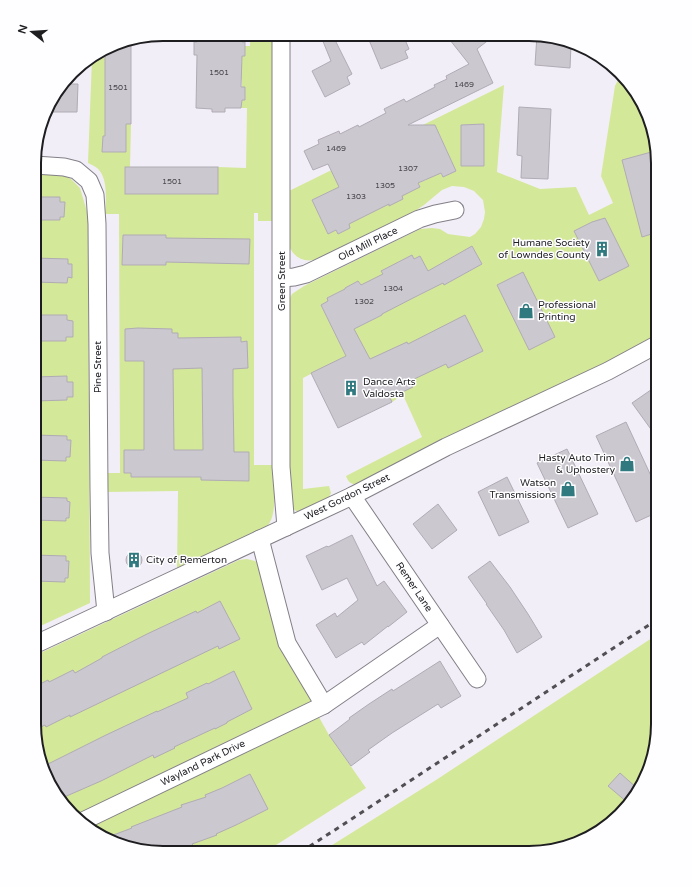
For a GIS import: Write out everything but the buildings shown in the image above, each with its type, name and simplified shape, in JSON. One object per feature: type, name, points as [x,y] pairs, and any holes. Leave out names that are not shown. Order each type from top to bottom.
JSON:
[{"type":"street","name":"Green Street","points":[[281,41],[281,467],[286,527]]},
{"type":"street","name":"Pine Street","points":[[41,165],[64,167],[76,170],[89,181],[95,195],[97,224],[100,553],[106,612]]},
{"type":"street","name":"Old Mill Place","points":[[282,278],[306,274],[419,219],[455,210]]},
{"type":"street","name":"West Gordon Street","points":[[41,642],[352,496],[446,447],[608,371],[651,348]]},
{"type":"street","name":"Remer Lane","points":[[352,496],[477,679]]},
{"type":"street","points":[[260,539],[287,643],[324,705]]},
{"type":"street","name":"Wayland Park Drive","points":[[87,819],[324,705],[440,625]]},
{"type":"green space","points":[[250,41],[273,41],[273,221],[258,221],[258,213],[254,213],[254,465],[274,465],[274,510],[270,523],[264,529],[177,572],[178,491],[105,492],[106,473],[120,473],[119,214],[105,214],[106,191],[104,179],[98,169],[88,163],[92,64],[105,56],[105,124],[131,124],[130,167],[125,168],[125,194],[218,194],[218,167],[246,168],[247,108],[241,108],[242,100],[245,100],[245,87],[242,87],[242,79],[238,79],[238,64],[242,64],[242,56],[245,56],[245,46],[250,46]],"holes":[[[103,136],[126,137],[125,152],[103,152]]]},
{"type":"green space","points":[[618,80],[635,102],[642,116],[650,147],[651,341],[357,485],[350,482],[346,476],[422,437],[403,395],[392,402],[363,347],[303,378],[303,489],[329,486],[331,493],[328,499],[303,512],[296,511],[290,506],[288,497],[290,298],[292,294],[304,286],[420,229],[440,229],[448,234],[470,237],[481,227],[485,212],[483,200],[474,191],[464,187],[452,186],[442,190],[415,211],[314,260],[306,260],[296,256],[289,246],[289,191],[504,85],[497,172],[540,189],[576,187],[589,215],[613,203],[601,176],[615,86]],"holes":[[[483,124],[461,160],[461,125]],[[439,133],[456,171],[443,177],[419,143]],[[390,156],[426,179],[418,183],[420,187]],[[386,161],[403,199],[389,205],[387,201]],[[333,190],[350,228],[338,234],[336,230],[328,234],[312,200]],[[472,246],[482,264],[444,285]],[[412,255],[414,259],[420,256],[435,287],[415,297],[398,262]],[[358,281],[361,285],[367,283],[382,315],[362,325],[345,288]],[[339,292],[356,328],[337,337],[321,305],[328,301],[327,298]]]},
{"type":"green space","points":[[41,172],[58,173],[71,179],[80,188],[88,215],[90,603],[41,626]]},
{"type":"green space","points":[[247,559],[255,561],[263,567],[293,664],[329,735],[366,788],[274,846],[155,846],[124,840],[95,825],[83,816],[66,798],[50,771],[42,740],[41,653],[239,560]]},
{"type":"green space","points":[[651,639],[651,732],[645,763],[630,792],[621,804],[609,816],[590,830],[568,840],[537,846],[331,846],[436,780]]},
{"type":"railway","points":[[310,846],[651,624]]},
{"type":"place","name":"Humane Society of Lowndes County","points":[[602,249]]},
{"type":"place","name":"Professional Printing","points":[[526,311]]},
{"type":"place","name":"Dance Arts Valdosta","points":[[351,388]]},
{"type":"place","name":"Hasty Auto Trim & Uphostery","points":[[627,464]]},
{"type":"place","name":"Watson Transmissions","points":[[568,489]]},
{"type":"place","name":"City of Remerton","points":[[134,560]]}]
